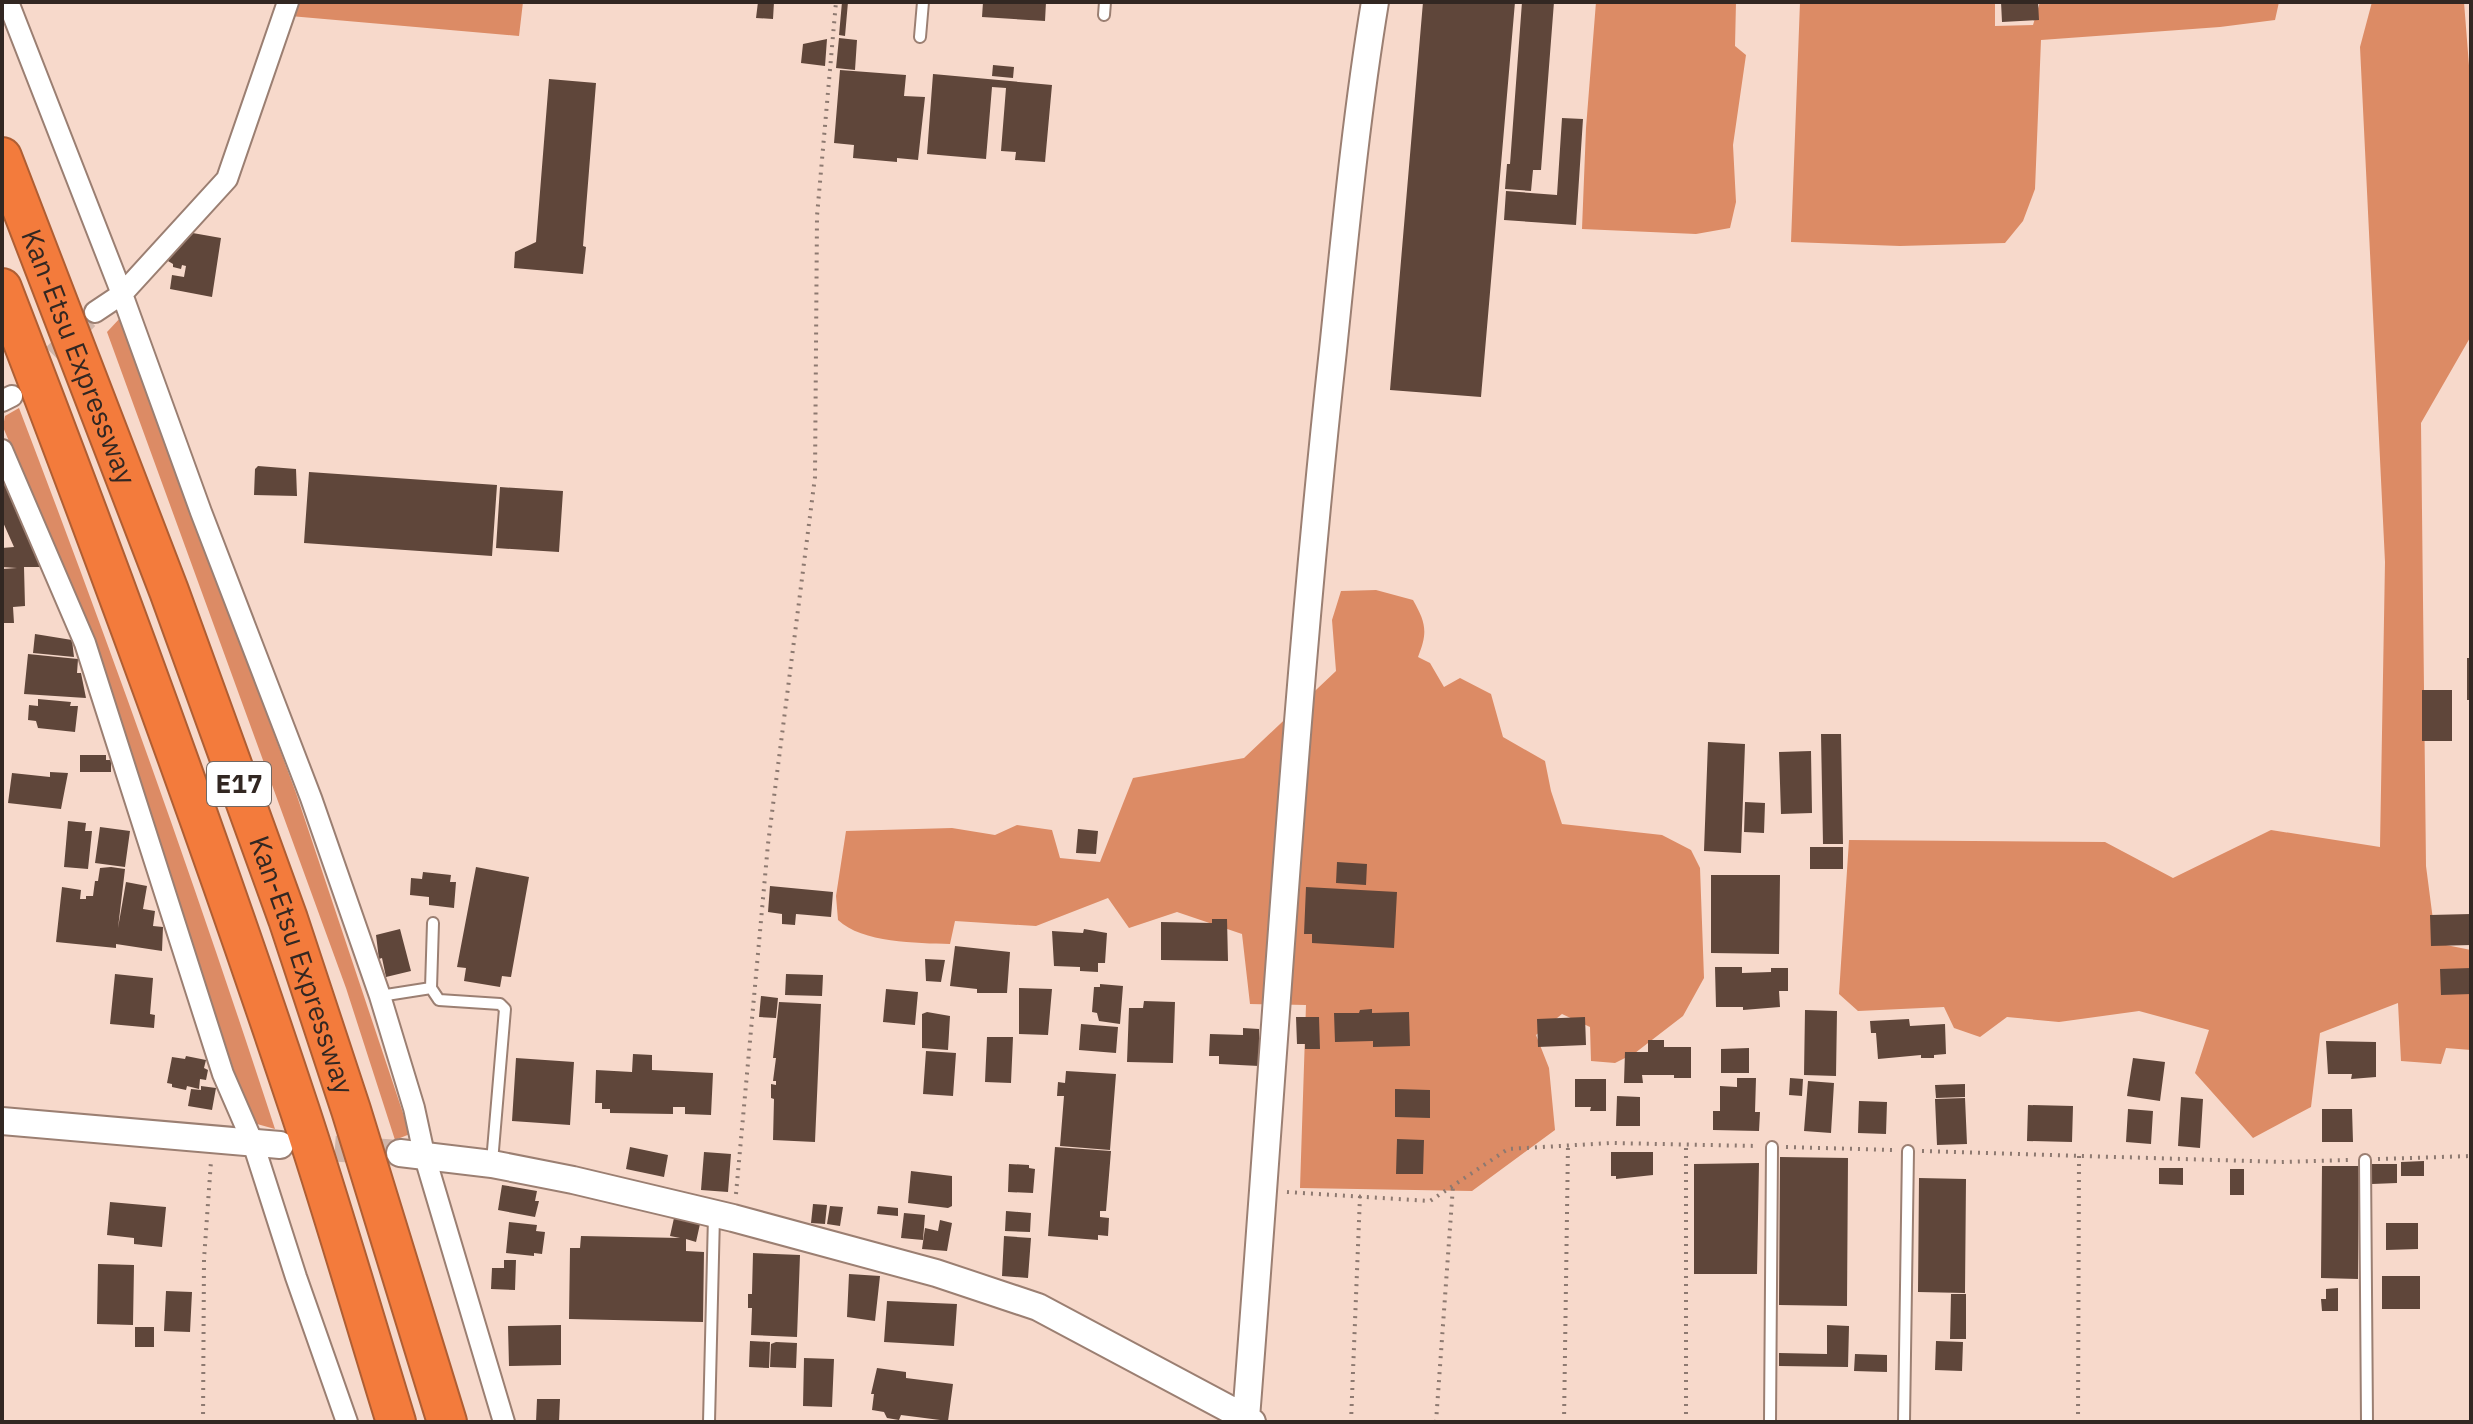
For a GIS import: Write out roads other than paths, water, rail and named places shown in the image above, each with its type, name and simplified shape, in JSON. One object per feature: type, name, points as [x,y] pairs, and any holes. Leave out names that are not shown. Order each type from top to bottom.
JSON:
[{"type":"highway","name":"Kan-Etsu Expressway","points":[[2,157],[169,591],[288,919],[351,1110],[447,1422]]},
{"type":"highway","name":"Kan-Etsu Expressway","points":[[2,288],[123,606],[238,929],[301,1114],[396,1422]]},
{"type":"street","points":[[8,2],[122,294],[201,512],[311,798],[380,996],[414,1108],[412,1154],[504,1422]]},
{"type":"street","points":[[95,312],[122,294],[227,179],[288,2]]},
{"type":"street","points":[[412,1154],[492,1164],[724,1215],[936,1273],[1038,1307],[1248,1421],[1320,465],[1366,55],[1375,2]]},
{"type":"street","points":[[2,450],[85,643],[223,1074],[253,1143],[347,1422]]},
{"type":"street","points":[[2,1121],[280,1145]]},
{"type":"lane","points":[[920,37],[923,2]]},
{"type":"lane","points":[[1104,15],[1105,2]]},
{"type":"lane","points":[[433,923],[431,988],[439,1000],[500,1004],[505,1009],[492,1164]]},
{"type":"lane","points":[[380,996],[431,988]]},
{"type":"lane","points":[[1770,1422],[1772,1147]]},
{"type":"lane","points":[[1904,1422],[1908,1151]]},
{"type":"lane","points":[[2365,1160],[2367,1422]]},
{"type":"lane","points":[[709,1422],[724,1215]]},
{"type":"tunnel","points":[[32,376],[95,312]]},
{"type":"tunnel","points":[[296,1146],[400,1153]]}]
